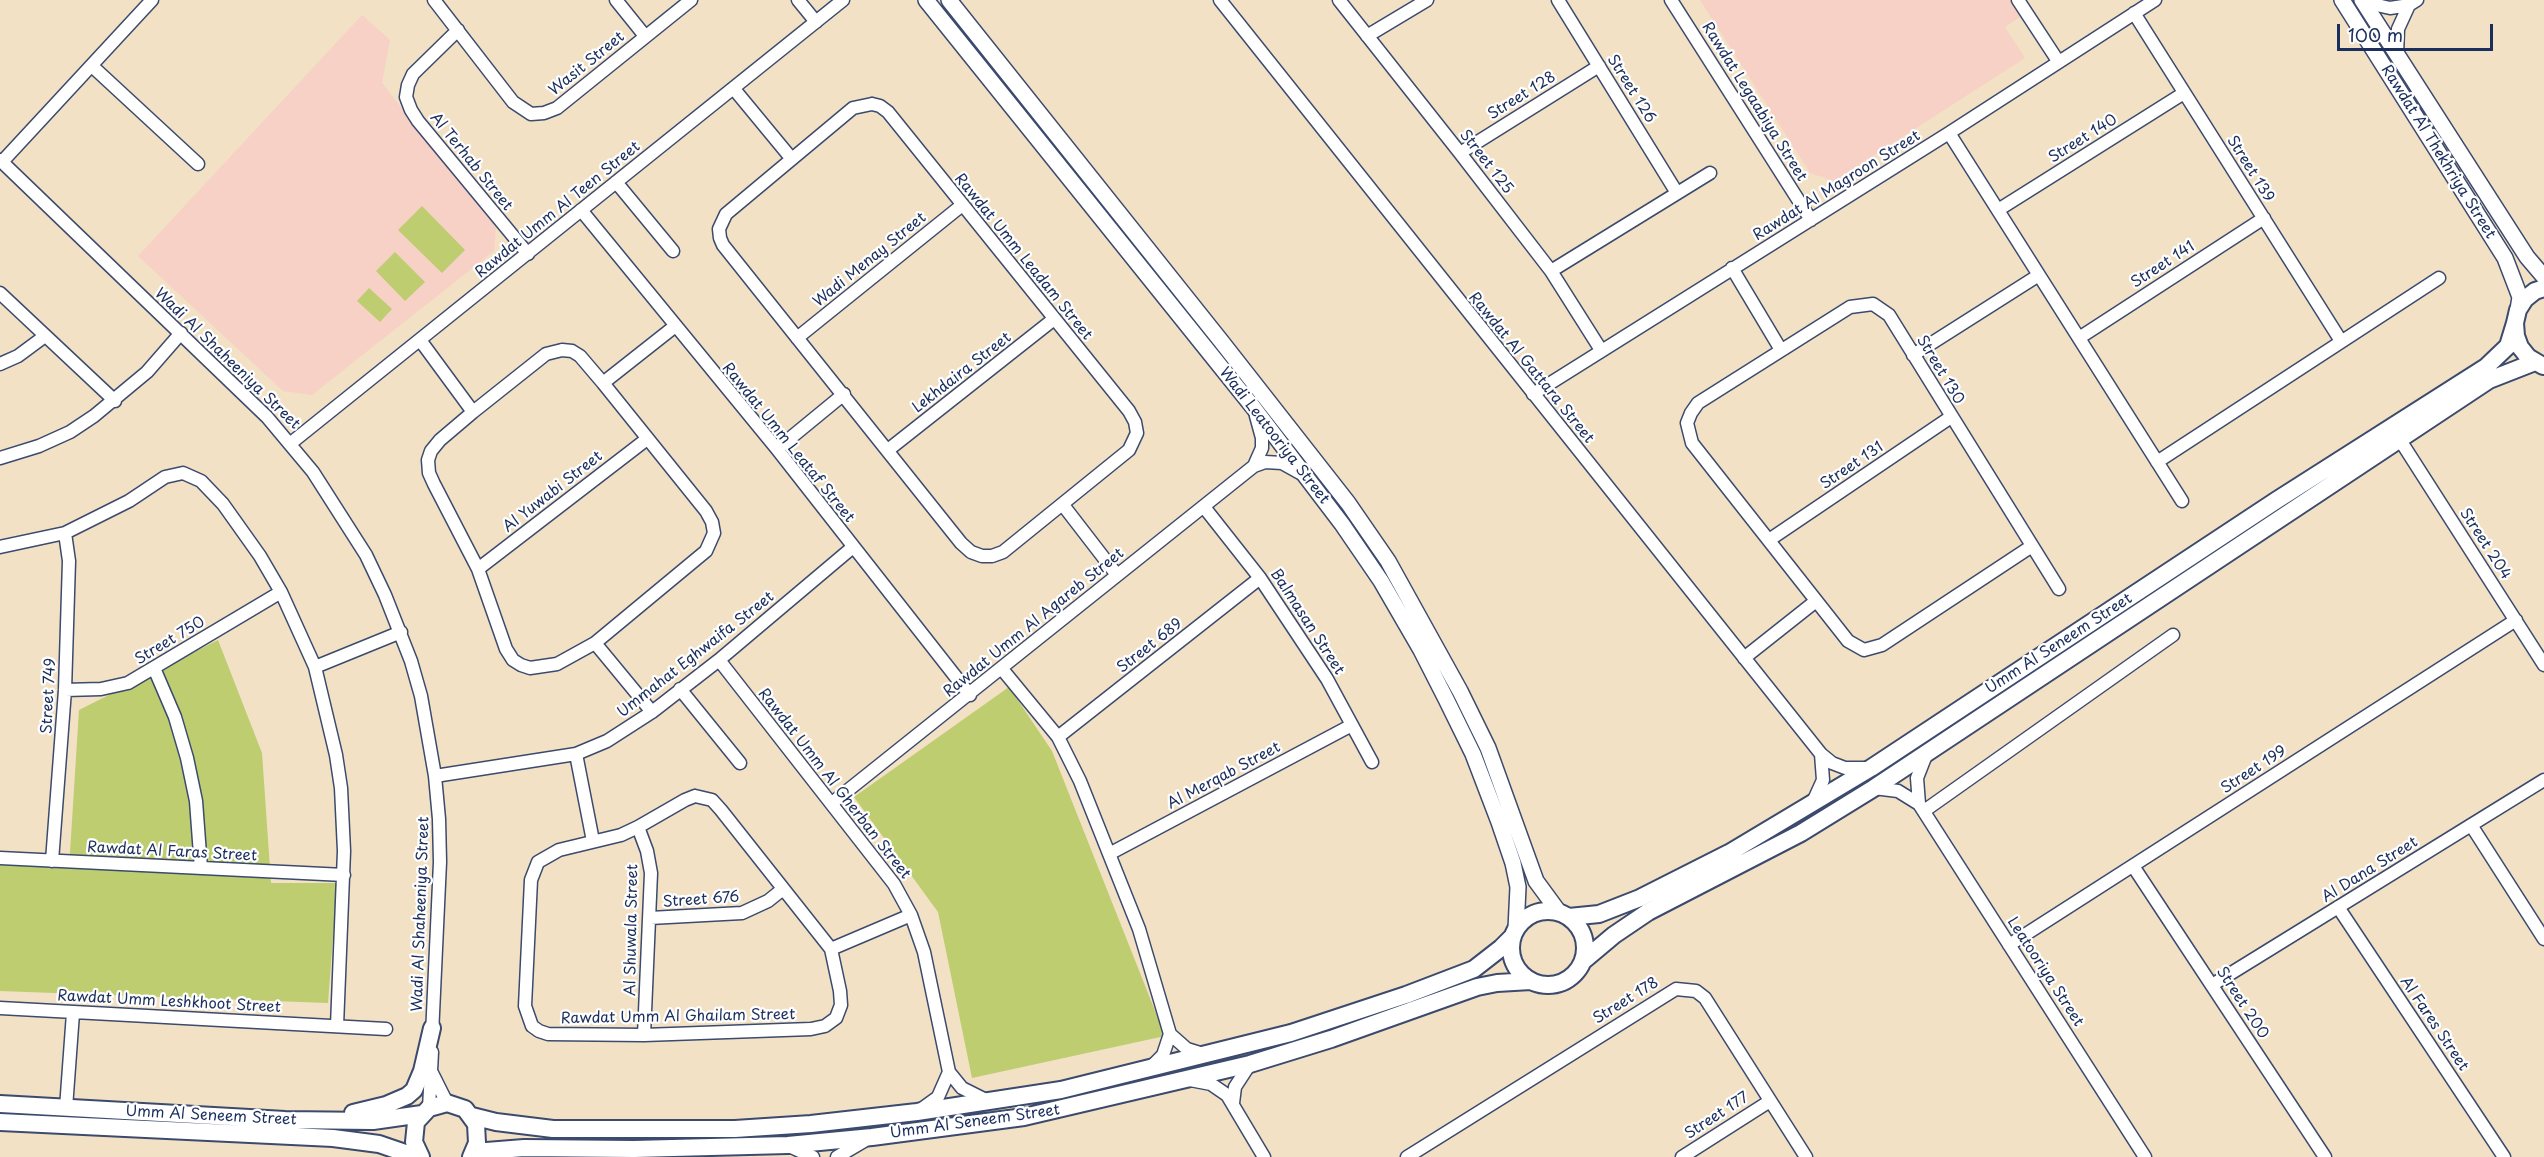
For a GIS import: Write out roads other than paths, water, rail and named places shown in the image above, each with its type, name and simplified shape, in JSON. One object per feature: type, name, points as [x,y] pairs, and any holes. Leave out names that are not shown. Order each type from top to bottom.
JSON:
[{"type":"main road","points":[[2541,365],[2520,347],[2516,336],[2516,317],[2525,299],[2535,291],[2544,288]]},
{"type":"main road","name":"Umm Al Seneem Street","points":[[1563,914],[1599,914],[1640,898],[1729,853],[1871,768],[2277,500],[2486,368],[2508,346],[2516,317]]},
{"type":"main road","name":"Umm Al Seneem Street","points":[[1583,961],[1614,935],[1648,912],[1801,833],[1875,788],[2489,380],[2541,365]]},
{"type":"main road","points":[[1546,910],[1563,914],[1578,926],[1584,937],[1583,961],[1572,976],[1555,985],[1543,985],[1531,981],[1521,974],[1514,964],[1511,953],[1513,933],[1523,919],[1534,913],[1546,910]]},
{"type":"main road","name":"Umm Al Seneem Street","points":[[0,1104],[285,1120],[373,1121],[425,1111],[447,1103],[456,1105],[472,1116],[496,1122],[553,1129],[664,1131],[811,1124],[917,1112],[1061,1090],[1291,1033],[1454,978],[1490,957],[1513,933]]},
{"type":"main road","name":"Umm Al Seneem Street","points":[[472,1154],[506,1148],[634,1149],[788,1145],[872,1137],[1024,1117],[1250,1064],[1331,1039],[1477,987],[1497,982],[1531,981]]},
{"type":"main road","points":[[285,1120],[374,1109],[407,1096],[418,1082],[432,1028]]},
{"type":"main road","points":[[419,1157],[413,1132],[425,1111]]},
{"type":"main road","points":[[472,1116],[478,1134],[472,1154]]},
{"type":"main road","name":"Umm Al Seneem Street","points":[[0,1122],[333,1138],[379,1144],[419,1157]]},
{"type":"main road","points":[[522,1157],[565,1148]]},
{"type":"street","points":[[1,161],[152,0]]},
{"type":"street","name":"Wasit Street","points":[[434,0],[513,102],[531,114],[544,114],[557,108],[691,0]]},
{"type":"street","points":[[616,0],[645,36]]},
{"type":"street","points":[[798,0],[816,22]]},
{"type":"street","name":"Rawdat Umm Al Teen Street","points":[[291,443],[843,0]]},
{"type":"street","name":"Wadi Leatooriya Street","points":[[926,0],[1252,407],[1342,524],[1392,601],[1421,650],[1473,754],[1513,863],[1518,887],[1513,933]]},
{"type":"street","name":"Wadi Leatooriya Street","points":[[949,0],[1348,503],[1388,561],[1435,643],[1488,748],[1536,881],[1563,914]]},
{"type":"street","name":"Rawdat Al Gattara Street","points":[[1220,0],[1821,754],[1832,763],[1845,768],[1871,768]]},
{"type":"street","name":"Street 125","points":[[1339,0],[1551,271],[1600,350]]},
{"type":"street","points":[[1367,36],[1427,0]]},
{"type":"street","name":"Street 126","points":[[1559,0],[1677,193]]},
{"type":"street","name":"Rawdat Legaabiya Street","points":[[1671,0],[1811,220]]},
{"type":"street","points":[[2018,0],[2058,61]]},
{"type":"street","name":"Rawdat Al Magroon Street","points":[[1533,394],[1949,133],[2155,0]]},
{"type":"street","name":"Rawdat Al Thekhriya Street","points":[[2342,0],[2505,258],[2518,290],[2516,317]]},
{"type":"street","points":[[2363,1],[2381,8],[2413,2]]},
{"type":"street","name":"Rawdat Al Thekhriya Street","points":[[2363,1],[2527,257],[2544,277]]},
{"type":"street","points":[[2397,55],[2398,29],[2413,2]]},
{"type":"street","name":"Street 139","points":[[2134,13],[2342,341]]},
{"type":"street","name":"Al Terhab Street","points":[[458,30],[413,74],[406,97],[418,121],[528,254]]},
{"type":"street","points":[[92,66],[198,164]]},
{"type":"street","name":"Street 128","points":[[1460,153],[1599,66]]},
{"type":"street","points":[[734,88],[791,158]]},
{"type":"street","name":"Street 140","points":[[1998,210],[2184,93]]},
{"type":"street","name":"Rawdat Umm Leadam Street","points":[[872,104],[880,106],[888,112],[961,206],[1129,411],[1137,433],[1129,450],[1003,552],[992,556],[981,556],[971,552],[962,543],[723,246],[718,229],[726,214],[791,158],[854,108],[872,104]]},
{"type":"street","points":[[1949,133],[2182,501]]},
{"type":"street","name":"Wadi Al Shaheeniya Street","points":[[1,161],[243,392],[291,443],[328,492],[366,555],[401,632],[421,696],[435,776],[439,819],[440,862],[431,1072],[425,1111]]},
{"type":"street","points":[[1551,271],[1710,173]]},
{"type":"street","points":[[616,182],[672,251]]},
{"type":"street","name":"Wadi Menay Street","points":[[797,338],[961,206]]},
{"type":"street","name":"Rawdat Umm Leataf Street","points":[[581,210],[777,449],[970,695]]},
{"type":"street","name":"Street 141","points":[[2079,338],[2264,218]]},
{"type":"street","points":[[1732,268],[1781,350]]},
{"type":"street","points":[[1912,355],[2039,275]]},
{"type":"street","points":[[2157,462],[2439,278]]},
{"type":"street","points":[[0,293],[115,401]]},
{"type":"street","name":"Street 130","points":[[2032,546],[1882,645],[1864,650],[1848,641],[1692,443],[1687,423],[1691,412],[1698,403],[1850,307],[1873,304],[1889,315],[2059,589]]},
{"type":"street","name":"Lekhdaira Street","points":[[888,450],[1054,319]]},
{"type":"street","points":[[603,383],[675,327]]},
{"type":"street","points":[[0,458],[39,446],[70,432],[115,401],[147,372],[181,333]]},
{"type":"street","points":[[0,364],[18,356],[45,336]]},
{"type":"street","points":[[420,340],[473,412]]},
{"type":"street","points":[[553,351],[572,351],[580,356],[603,383],[706,511],[712,522],[714,534],[706,551],[595,643],[558,664],[543,668],[521,665],[513,660],[506,650],[478,569],[429,473],[428,460],[431,451],[440,440],[473,412],[546,354],[553,351]]},
{"type":"street","points":[[777,449],[844,394]]},
{"type":"street","points":[[1252,407],[1262,438],[1261,455],[1254,466]]},
{"type":"street","name":"Street 131","points":[[1769,540],[1951,417]]},
{"type":"street","name":"Al Yuwabi Street","points":[[478,569],[647,439]]},
{"type":"street","name":"Street 204","points":[[2400,440],[2544,664]]},
{"type":"street","points":[[1254,466],[1266,462],[1282,463],[1307,478]]},
{"type":"street","name":"Rawdat Umm Al Agareb Street","points":[[832,803],[1254,466]]},
{"type":"street","points":[[0,533],[1,547],[65,532],[120,506],[165,477],[183,473],[201,481],[223,504],[260,556],[281,592],[315,667],[327,714],[341,788],[344,875],[337,1026]]},
{"type":"street","points":[[1063,505],[1117,575]]},
{"type":"street","name":"Balmasan Street","points":[[1204,507],[1260,578],[1328,679],[1372,762]]},
{"type":"street","name":"Street 749","points":[[52,861],[65,690],[69,561],[65,532]]},
{"type":"street","name":"Ummahat Eghwaifa Street","points":[[435,776],[576,754],[607,741],[652,711],[719,660],[853,547]]},
{"type":"street","name":"Street 689","points":[[1058,737],[1260,578]]},
{"type":"street","name":"Street 750","points":[[65,690],[119,686],[154,668],[281,592]]},
{"type":"street","points":[[1744,658],[1816,601]]},
{"type":"street","name":"Street 199","points":[[2009,945],[2516,620]]},
{"type":"street","points":[[315,667],[401,632]]},
{"type":"street","points":[[1922,807],[2173,635]]},
{"type":"street","points":[[595,643],[652,711]]},
{"type":"street","name":"Rawdat Umm Al Gherban Street","points":[[719,660],[894,884],[911,915],[924,952],[948,1072]]},
{"type":"street","points":[[154,668],[175,717],[187,758],[197,807],[201,868]]},
{"type":"street","points":[[1002,669],[1058,737],[1080,782],[1139,930],[1170,1034],[1186,1049],[1208,1055]]},
{"type":"street","points":[[681,689],[740,763]]},
{"type":"street","name":"Al Merqab Street","points":[[1109,854],[1352,725]]},
{"type":"street","points":[[576,754],[592,842]]},
{"type":"street","points":[[1812,804],[1823,780],[1821,754]]},
{"type":"street","points":[[1922,807],[1917,778],[1926,755]]},
{"type":"street","name":"Al Dana Street","points":[[2212,985],[2544,780]]},
{"type":"street","points":[[1875,788],[1898,791],[1922,807]]},
{"type":"street","name":"Rawdat Umm Al Ghailam Street","points":[[703,796],[712,800],[831,949],[840,991],[841,1005],[836,1018],[825,1026],[811,1029],[644,1035],[548,1034],[532,1026],[528,1017],[526,994],[531,880],[534,869],[538,862],[548,855],[592,842],[638,828],[685,800],[703,796]]},
{"type":"street","name":"Leatooriya Street","points":[[1922,807],[2145,1157]]},
{"type":"street","points":[[2471,825],[2544,939]]},
{"type":"street","name":"Al Shuwala Street","points":[[638,828],[650,862],[650,918],[644,1035]]},
{"type":"street","name":"Rawdat Al Faras Street","points":[[0,858],[344,875]]},
{"type":"street","name":"Street 200","points":[[2133,866],[2325,1157]]},
{"type":"street","name":"Street 676","points":[[650,918],[742,913],[768,901],[783,889]]},
{"type":"street","name":"Al Fares Street","points":[[2338,907],[2504,1157]]},
{"type":"street","points":[[831,949],[911,915]]},
{"type":"street","name":"Street 178","points":[[1407,1157],[1676,989],[1696,992],[1705,998],[1806,1157]]},
{"type":"street","name":"Rawdat Umm Leshkhoot Street","points":[[0,1008],[386,1029]]},
{"type":"street","points":[[66,1108],[73,1013]]},
{"type":"street","points":[[1147,1070],[1163,1055],[1170,1034]]},
{"type":"street","points":[[1233,1103],[1235,1087],[1250,1064]]},
{"type":"street","name":"Wadi Al Shaheeniya Street","points":[[431,1072],[447,1103]]},
{"type":"street","points":[[917,1112],[938,1097],[948,1072],[962,1088],[987,1101]]},
{"type":"street","points":[[1189,1080],[1211,1084],[1220,1089],[1233,1103],[1264,1157]]},
{"type":"street","name":"Street 177","points":[[1682,1157],[1770,1101]]},
{"type":"street","points":[[837,1157],[847,1149],[872,1137]]},
{"type":"street","points":[[788,1145],[813,1157]]}]
